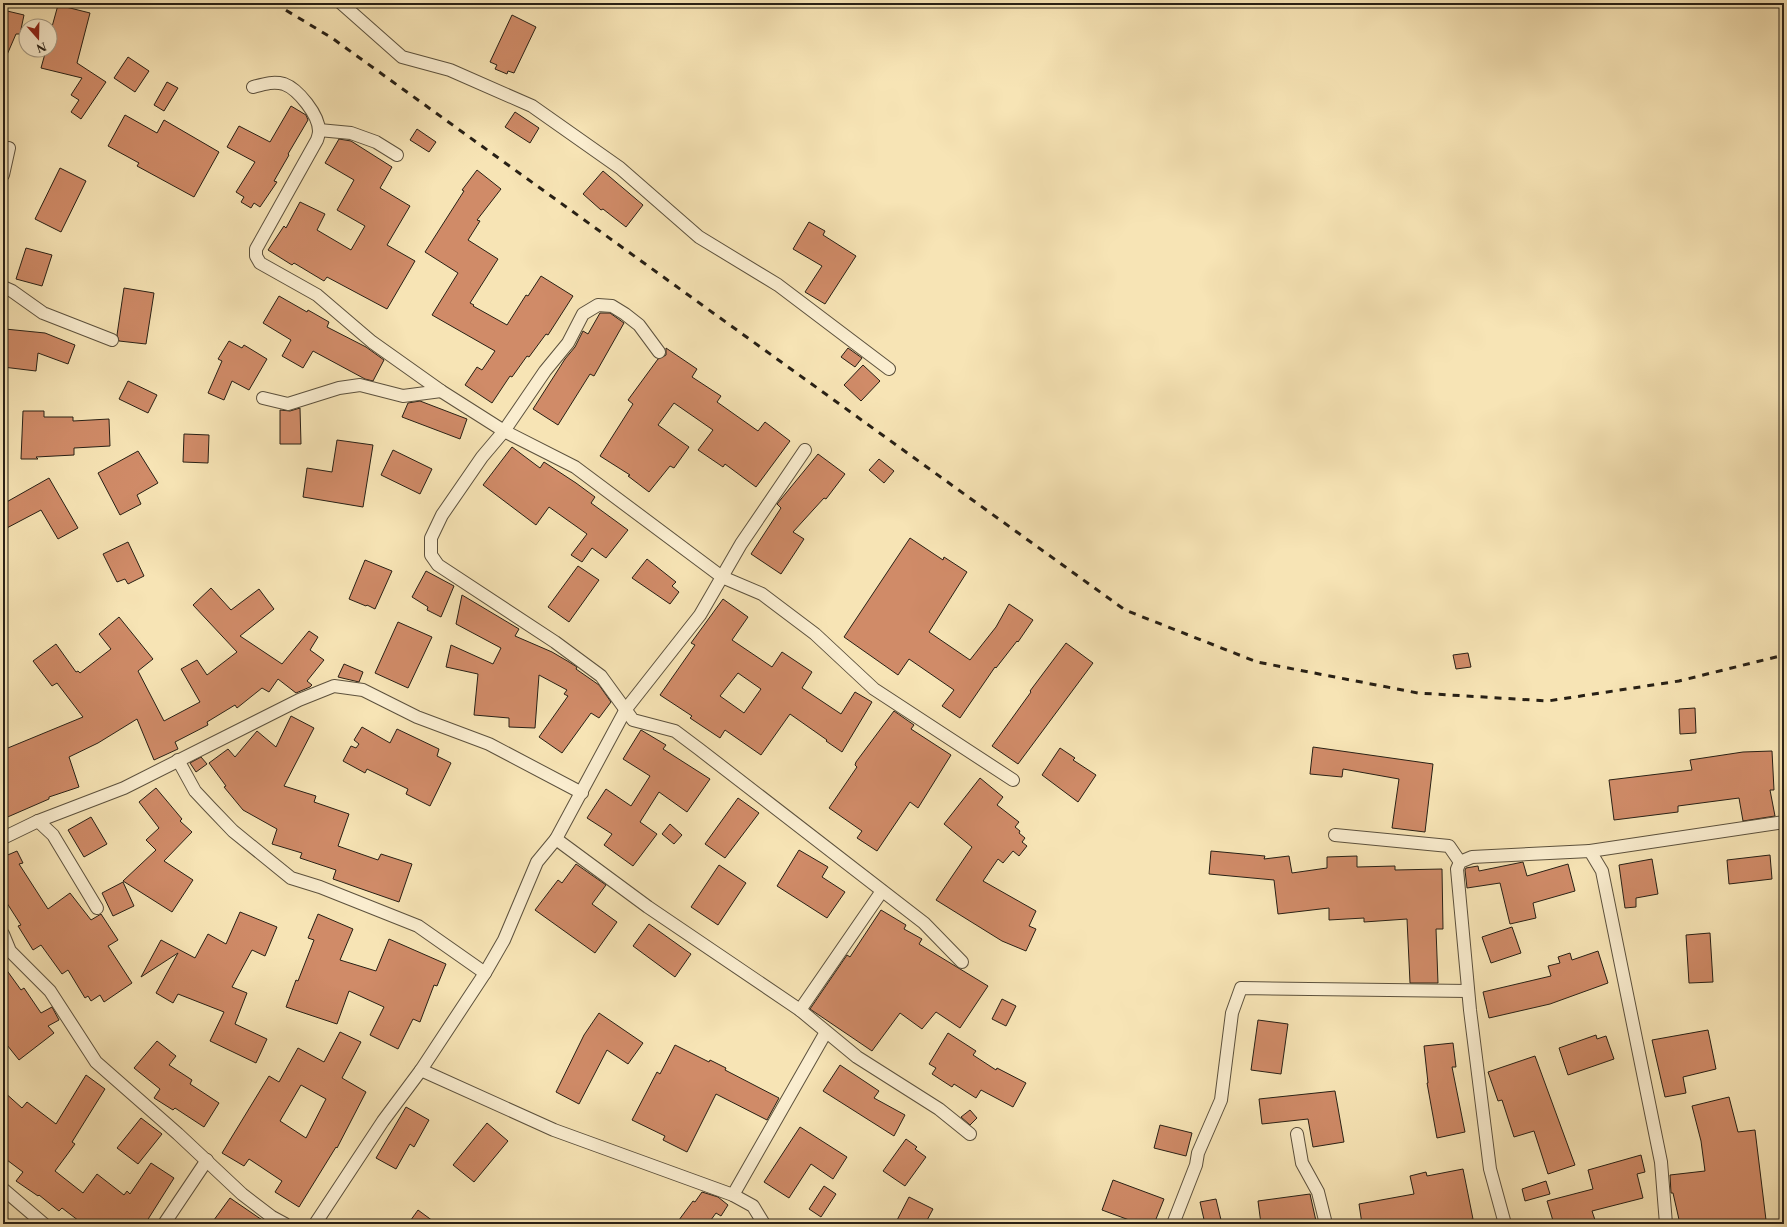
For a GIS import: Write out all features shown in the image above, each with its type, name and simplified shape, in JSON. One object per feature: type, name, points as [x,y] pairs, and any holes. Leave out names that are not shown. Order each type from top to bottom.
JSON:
[{"type":"street","points":[[341,3],[402,57],[450,70],[532,106],[620,168],[699,237],[778,285],[889,368]]},
{"type":"street","points":[[253,87],[268,82],[285,85],[304,100],[314,115],[319,130],[317,140],[256,249],[256,256],[260,263],[317,295],[372,342],[441,391],[504,430],[575,467],[722,577],[762,594],[815,634],[874,690],[1013,780]]},
{"type":"street","points":[[319,130],[351,133],[376,142],[397,155]]},
{"type":"street","points":[[3,175],[9,148]]},
{"type":"street","points":[[3,287],[12,291],[43,312],[112,340]]},
{"type":"street","points":[[659,352],[639,325],[612,306],[598,305],[583,314],[568,343],[545,371],[504,430],[482,457],[442,515],[431,538],[431,555],[438,565],[555,642],[601,676],[634,720],[674,731],[687,740],[924,923],[962,962]]},
{"type":"street","points":[[264,398],[288,404],[338,388],[360,385],[403,396],[441,391]]},
{"type":"street","points":[[315,1224],[382,1121],[421,1070],[486,973],[504,940],[537,862],[556,839],[626,709],[700,615],[741,544],[805,450]]},
{"type":"street","points":[[3,838],[38,821],[124,788],[298,700],[334,686],[363,690],[417,718],[488,744],[582,793]]},
{"type":"street","points":[[178,760],[195,791],[210,807],[233,831],[291,878],[418,926],[486,973]]},
{"type":"street","points":[[38,821],[53,835],[97,908]]},
{"type":"street","points":[[1505,1224],[1490,1169],[1468,991],[1456,869],[1460,862],[1472,857],[1590,851],[1784,822]]},
{"type":"street","points":[[1335,835],[1449,846],[1460,862]]},
{"type":"street","points":[[556,839],[648,907],[800,1010],[857,1057],[939,1109],[970,1134]]},
{"type":"street","points":[[1590,851],[1598,863],[1604,878],[1661,1162],[1666,1224]]},
{"type":"street","points":[[800,1010],[882,891]]},
{"type":"street","points":[[3,934],[10,951],[50,992],[96,1062],[207,1160],[242,1194],[272,1217],[285,1224]]},
{"type":"street","points":[[1173,1224],[1196,1165],[1198,1154],[1221,1100],[1232,1013],[1241,988],[1468,991]]},
{"type":"street","points":[[734,1195],[826,1032]]},
{"type":"street","points":[[421,1070],[554,1130],[734,1195],[753,1206],[764,1224]]},
{"type":"street","points":[[1298,1134],[1302,1163],[1318,1192],[1326,1224]]},
{"type":"street","points":[[164,1224],[207,1160]]},
{"type":"street","points":[[3,1189],[44,1224]]},
{"type":"building","points":[[58,5],[90,13],[77,63],[106,82],[81,119],[71,112],[79,100],[71,95],[82,78],[41,68],[44,58],[58,58],[58,18],[54,18]]},
{"type":"building","points":[[3,10],[24,15],[23,18],[18,18],[18,34],[16,34],[3,64]]},
{"type":"building","points":[[512,15],[536,27],[514,73],[508,71],[507,74],[495,69],[497,65],[490,62]]},
{"type":"building","points":[[128,57],[149,71],[135,92],[114,78]]},
{"type":"building","points":[[167,82],[178,88],[164,111],[154,105]]},
{"type":"building","points":[[291,106],[306,115],[308,120],[274,181],[277,182],[260,207],[254,203],[251,208],[241,202],[244,197],[236,192],[255,162],[227,147],[239,126],[270,142]]},
{"type":"building","points":[[515,112],[539,128],[530,143],[505,127]]},
{"type":"building","points":[[125,115],[157,133],[164,120],[219,152],[194,197],[137,166],[139,163],[108,146]]},
{"type":"building","points":[[417,129],[436,142],[429,152],[410,140]]},
{"type":"building","points":[[339,139],[351,141],[392,167],[380,188],[410,206],[387,245],[415,261],[387,309],[327,277],[324,281],[294,263],[292,265],[268,250],[284,226],[286,228],[300,202],[325,214],[317,230],[351,250],[365,226],[337,210],[354,180],[325,163]]},
{"type":"building","points":[[60,168],[86,181],[61,232],[35,219]]},
{"type":"building","points":[[477,170],[501,189],[477,220],[480,221],[468,240],[498,259],[470,303],[507,325],[526,295],[528,296],[541,276],[573,296],[548,335],[546,334],[529,357],[527,356],[512,377],[510,376],[492,403],[465,385],[477,367],[482,370],[495,351],[432,315],[458,273],[425,252],[464,191],[462,190]]},
{"type":"building","points":[[603,171],[643,205],[626,227],[603,209],[601,210],[583,194]]},
{"type":"building","points":[[809,222],[825,231],[823,235],[856,256],[825,304],[805,292],[822,266],[793,249]]},
{"type":"building","points":[[26,248],[52,255],[42,286],[16,279]]},
{"type":"building","points":[[124,288],[154,293],[146,344],[119,341],[117,335]]},
{"type":"building","points":[[279,296],[307,312],[308,310],[329,322],[327,327],[366,347],[384,360],[373,381],[365,379],[313,351],[303,368],[282,356],[291,340],[263,323]]},
{"type":"building","points":[[600,313],[610,313],[624,323],[594,376],[590,374],[558,425],[533,409],[565,359],[575,347],[583,331],[588,334]]},
{"type":"building","points":[[5,329],[45,333],[75,345],[68,364],[38,353],[36,371],[3,367]]},
{"type":"building","points":[[229,341],[242,348],[244,345],[267,359],[249,390],[232,381],[224,400],[208,393],[222,361],[218,359]]},
{"type":"building","points":[[666,348],[697,369],[692,377],[721,396],[717,402],[758,431],[765,422],[790,441],[756,487],[725,464],[723,467],[698,450],[713,430],[674,403],[658,425],[689,447],[674,468],[670,466],[649,492],[628,476],[630,475],[600,456],[633,404],[628,400],[658,359],[666,355]]},
{"type":"building","points":[[848,348],[862,358],[855,367],[841,357]]},
{"type":"building","points":[[863,365],[880,381],[861,401],[844,385]]},
{"type":"building","points":[[128,381],[157,395],[148,413],[119,399]]},
{"type":"building","points":[[420,401],[467,419],[460,439],[402,417],[408,403]]},
{"type":"building","points":[[300,408],[301,444],[280,444],[280,410],[290,411]]},
{"type":"building","points":[[23,411],[44,411],[44,417],[73,417],[73,421],[109,419],[110,446],[74,448],[74,455],[36,457],[38,459],[21,459]]},
{"type":"building","points":[[184,434],[209,435],[208,463],[183,462]]},
{"type":"building","points":[[337,440],[373,445],[363,507],[303,497],[307,468],[332,472]]},
{"type":"building","points":[[512,447],[540,468],[544,462],[576,483],[595,497],[591,503],[628,530],[606,558],[592,548],[582,562],[571,555],[587,534],[549,507],[536,525],[483,485]]},
{"type":"building","points":[[393,450],[432,469],[420,494],[381,475]]},
{"type":"building","points":[[138,451],[158,483],[137,495],[141,504],[120,515],[98,473]]},
{"type":"building","points":[[818,454],[845,474],[826,499],[824,498],[793,532],[804,539],[781,574],[751,554],[781,508],[777,504]]},
{"type":"building","points":[[879,459],[894,471],[884,483],[869,470]]},
{"type":"building","points":[[49,478],[78,528],[58,539],[41,510],[3,530],[3,504]]},
{"type":"building","points":[[910,538],[943,560],[944,557],[967,572],[929,632],[970,660],[996,627],[1009,604],[1033,620],[1018,642],[1017,641],[996,668],[995,667],[960,718],[942,706],[954,690],[909,659],[898,675],[844,637]]},
{"type":"building","points":[[128,542],[144,576],[128,584],[125,579],[117,582],[103,554]]},
{"type":"building","points":[[647,559],[676,582],[672,586],[679,592],[670,604],[632,578]]},
{"type":"building","points":[[365,560],[392,571],[375,609],[349,599]]},
{"type":"building","points":[[578,566],[599,580],[569,622],[548,607]]},
{"type":"building","points":[[426,571],[454,586],[441,617],[427,610],[428,607],[412,597]]},
{"type":"building","points":[[211,588],[231,610],[259,589],[274,609],[240,636],[282,664],[309,631],[318,637],[310,650],[324,660],[307,681],[312,685],[296,693],[278,679],[269,692],[262,688],[237,708],[235,705],[207,722],[208,725],[175,742],[178,749],[154,760],[137,719],[98,743],[69,757],[79,787],[49,797],[49,799],[3,819],[3,750],[83,717],[57,683],[52,686],[33,661],[56,644],[76,672],[78,671],[80,673],[111,649],[99,634],[119,617],[153,659],[138,671],[164,721],[200,702],[181,669],[197,660],[207,675],[237,652],[193,605]]},
{"type":"building","points":[[462,595],[519,629],[515,636],[552,652],[577,667],[576,669],[599,685],[611,702],[599,718],[591,713],[562,753],[539,737],[568,696],[564,694],[567,690],[539,675],[535,728],[509,727],[509,718],[474,715],[478,674],[446,667],[451,645],[493,664],[501,648],[456,624]]},
{"type":"building","points":[[723,599],[748,617],[732,640],[772,667],[782,652],[812,672],[802,688],[841,714],[855,692],[872,702],[842,752],[790,714],[761,755],[725,730],[720,738],[690,718],[692,716],[660,695],[695,645],[691,643]],"holes":[[[738,673],[761,689],[744,713],[720,696]]]},
{"type":"building","points":[[398,622],[432,637],[408,688],[375,673]]},
{"type":"building","points":[[1066,643],[1093,663],[1018,764],[992,746],[1031,692],[1030,691]]},
{"type":"building","points":[[1468,653],[1471,667],[1456,669],[1453,655]]},
{"type":"building","points":[[344,664],[363,672],[359,682],[338,677]]},
{"type":"building","points":[[1695,708],[1696,733],[1680,734],[1679,709]]},
{"type":"building","points":[[894,711],[914,725],[911,729],[951,755],[918,808],[910,802],[877,851],[857,838],[862,831],[829,808],[857,767],[855,765],[856,762]]},
{"type":"building","points":[[291,716],[314,728],[284,786],[316,796],[314,802],[349,814],[338,846],[378,860],[381,854],[412,864],[399,902],[333,879],[336,870],[300,858],[302,853],[272,844],[277,829],[243,810],[224,787],[226,786],[209,763],[228,749],[235,757],[257,731],[276,747]]},
{"type":"building","points":[[362,727],[390,743],[397,729],[439,749],[437,756],[451,763],[430,806],[406,794],[408,789],[367,769],[365,773],[343,761],[351,746],[356,748],[359,744],[354,740]]},
{"type":"building","points":[[641,730],[666,745],[663,749],[710,779],[687,812],[659,792],[640,822],[657,834],[633,866],[604,845],[612,834],[587,818],[606,789],[631,806],[650,776],[623,759]]},
{"type":"building","points":[[1313,747],[1433,764],[1425,832],[1392,828],[1399,779],[1343,769],[1342,777],[1310,774]]},
{"type":"building","points":[[1060,748],[1075,758],[1073,760],[1096,775],[1078,802],[1042,775]]},
{"type":"building","points":[[1772,751],[1774,790],[1770,790],[1775,816],[1743,821],[1739,798],[1678,806],[1678,812],[1614,820],[1609,780],[1692,770],[1690,760],[1743,752]]},
{"type":"building","points":[[201,757],[207,764],[196,772],[190,763]]},
{"type":"building","points":[[980,778],[1003,797],[997,805],[1019,822],[1015,827],[1025,838],[1022,842],[1027,846],[1019,856],[1013,851],[1003,863],[998,859],[983,881],[1036,911],[1029,926],[1036,929],[1026,951],[1002,941],[936,900],[972,847],[944,824]]},
{"type":"building","points":[[156,788],[182,819],[180,821],[192,832],[164,861],[193,880],[172,912],[123,881],[156,850],[146,840],[159,828],[139,802]]},
{"type":"building","points":[[738,798],[759,813],[725,858],[705,844]]},
{"type":"building","points":[[91,817],[107,844],[84,857],[68,830]]},
{"type":"building","points":[[670,824],[682,835],[674,844],[662,834]]},
{"type":"building","points":[[799,850],[828,867],[822,877],[845,892],[827,918],[777,886]]},
{"type":"building","points":[[17,851],[23,863],[19,864],[48,909],[70,893],[91,920],[101,914],[118,940],[108,946],[132,983],[104,1002],[100,995],[91,1001],[88,996],[85,998],[68,970],[62,974],[41,945],[33,950],[18,926],[21,925],[3,897],[3,857]]},
{"type":"building","points":[[1211,851],[1265,856],[1264,859],[1289,856],[1292,873],[1327,868],[1327,857],[1357,856],[1357,867],[1395,866],[1395,870],[1442,869],[1443,929],[1436,929],[1438,983],[1410,983],[1407,919],[1364,922],[1364,918],[1329,920],[1329,908],[1278,914],[1274,880],[1209,874]]},
{"type":"building","points":[[1770,855],[1772,879],[1729,884],[1727,860]]},
{"type":"building","points":[[1652,859],[1658,894],[1636,898],[1636,907],[1625,908],[1619,865]]},
{"type":"building","points":[[1523,862],[1527,876],[1568,864],[1575,891],[1533,903],[1536,918],[1510,924],[1500,883],[1467,888],[1465,870],[1466,868],[1478,866],[1479,871]]},
{"type":"building","points":[[576,864],[606,885],[592,904],[617,922],[595,953],[535,910],[558,880],[562,883]]},
{"type":"building","points":[[719,865],[746,883],[718,925],[691,907]]},
{"type":"building","points":[[123,882],[134,906],[113,916],[102,893]]},
{"type":"building","points":[[881,910],[906,925],[904,929],[922,939],[919,944],[988,986],[960,1028],[936,1012],[922,1029],[900,1013],[872,1051],[810,1009],[847,955],[850,957]]},
{"type":"building","points":[[240,912],[277,927],[265,956],[252,950],[232,987],[247,993],[235,1024],[267,1039],[256,1063],[210,1041],[224,1012],[178,994],[173,1003],[156,993],[178,953],[141,977],[161,940],[195,958],[208,934],[226,944]]},
{"type":"building","points":[[318,914],[353,929],[340,960],[376,971],[389,939],[446,964],[437,986],[434,985],[420,1022],[413,1019],[398,1049],[370,1035],[384,1007],[349,991],[337,1024],[286,1007],[314,940],[308,938]]},
{"type":"building","points":[[649,924],[691,954],[675,977],[633,946]]},
{"type":"building","points":[[1512,927],[1521,953],[1491,963],[1482,937]]},
{"type":"building","points":[[1710,933],[1713,982],[1689,983],[1686,935]]},
{"type":"building","points":[[1598,951],[1608,983],[1550,1004],[1489,1018],[1483,992],[1551,976],[1548,966],[1560,963],[1558,957],[1570,953],[1572,960]]},
{"type":"building","points":[[3,965],[21,990],[24,988],[41,1013],[52,1007],[59,1020],[48,1026],[54,1033],[19,1060],[3,1040],[7,1037],[3,1031]]},
{"type":"building","points":[[1002,999],[1016,1006],[1006,1026],[992,1019]]},
{"type":"building","points":[[599,1013],[643,1043],[628,1064],[607,1050],[579,1104],[556,1092],[584,1035]]},
{"type":"building","points":[[1258,1020],[1288,1024],[1281,1074],[1251,1070]]},
{"type":"building","points":[[1708,1030],[1716,1069],[1683,1077],[1686,1093],[1665,1097],[1652,1040]]},
{"type":"building","points":[[340,1032],[361,1042],[342,1078],[366,1092],[337,1148],[336,1147],[299,1207],[275,1192],[282,1181],[249,1159],[244,1166],[222,1153],[269,1076],[279,1082],[298,1048],[324,1062]],"holes":[[[301,1085],[326,1099],[306,1138],[280,1121]]]},
{"type":"building","points":[[948,1033],[976,1051],[973,1055],[996,1070],[997,1068],[1026,1083],[1013,1107],[981,1090],[976,1098],[954,1084],[952,1087],[932,1074],[936,1068],[929,1064]]},
{"type":"building","points":[[1596,1035],[1597,1039],[1606,1036],[1614,1059],[1568,1075],[1559,1048]]},
{"type":"building","points":[[157,1041],[176,1056],[169,1065],[192,1080],[190,1084],[219,1103],[204,1127],[175,1108],[173,1110],[154,1098],[160,1089],[134,1068]]},
{"type":"building","points":[[1453,1043],[1456,1067],[1452,1067],[1465,1132],[1437,1138],[1427,1083],[1424,1046]]},
{"type":"building","points":[[675,1045],[709,1062],[710,1060],[726,1068],[725,1070],[779,1098],[767,1120],[716,1094],[687,1152],[663,1140],[665,1136],[632,1120],[657,1072],[660,1074]]},
{"type":"building","points":[[1535,1056],[1575,1165],[1548,1174],[1534,1131],[1514,1137],[1502,1100],[1498,1101],[1488,1072]]},
{"type":"building","points":[[840,1065],[879,1091],[874,1098],[905,1115],[894,1136],[823,1091]]},
{"type":"building","points":[[86,1075],[105,1089],[72,1142],[75,1144],[55,1171],[83,1193],[97,1174],[124,1195],[127,1191],[130,1194],[151,1163],[174,1178],[145,1224],[83,1224],[62,1208],[59,1211],[39,1195],[38,1196],[16,1181],[23,1172],[3,1157],[3,1091],[22,1108],[27,1102],[56,1124]]},
{"type":"building","points":[[1335,1091],[1344,1142],[1313,1147],[1308,1119],[1262,1124],[1259,1099]]},
{"type":"building","points":[[1729,1097],[1738,1132],[1755,1130],[1766,1220],[1741,1224],[1680,1224],[1673,1193],[1671,1193],[1670,1175],[1705,1171],[1701,1141],[1692,1106]]},
{"type":"building","points":[[406,1107],[429,1120],[414,1147],[410,1144],[396,1169],[376,1158]]},
{"type":"building","points":[[970,1110],[977,1118],[970,1125],[961,1117]]},
{"type":"building","points":[[141,1118],[162,1134],[138,1164],[117,1148]]},
{"type":"building","points":[[487,1123],[508,1141],[474,1182],[453,1165]]},
{"type":"building","points":[[1160,1125],[1192,1133],[1186,1156],[1154,1148]]},
{"type":"building","points":[[800,1127],[847,1157],[833,1179],[811,1164],[789,1198],[764,1182]]},
{"type":"building","points":[[906,1139],[917,1147],[915,1149],[926,1157],[905,1186],[883,1171]]},
{"type":"building","points":[[1641,1155],[1645,1172],[1637,1174],[1643,1198],[1592,1211],[1595,1220],[1583,1224],[1554,1224],[1547,1201],[1593,1189],[1588,1170]]},
{"type":"building","points":[[1463,1169],[1473,1219],[1448,1224],[1421,1224],[1421,1221],[1405,1224],[1362,1224],[1359,1204],[1414,1194],[1410,1176],[1426,1172],[1427,1176]]},
{"type":"building","points":[[1113,1180],[1164,1199],[1154,1224],[1140,1224],[1102,1210]]},
{"type":"building","points":[[1546,1181],[1550,1194],[1525,1201],[1522,1189]]},
{"type":"building","points":[[824,1186],[836,1194],[821,1217],[809,1209]]},
{"type":"building","points":[[702,1192],[718,1197],[728,1205],[721,1216],[716,1213],[708,1224],[676,1224],[693,1201],[695,1202]]},
{"type":"building","points":[[1310,1194],[1316,1221],[1290,1224],[1261,1224],[1258,1201]]},
{"type":"building","points":[[909,1197],[933,1209],[925,1224],[895,1224]]},
{"type":"building","points":[[230,1198],[268,1224],[211,1224]]},
{"type":"building","points":[[1216,1199],[1222,1224],[1205,1224],[1200,1202]]},
{"type":"building","points":[[418,1210],[437,1224],[408,1224]]},
{"type":"railway","points":[[274,3],[332,38],[1125,610],[1257,662],[1418,693],[1548,701],[1679,681],[1784,655]]}]
